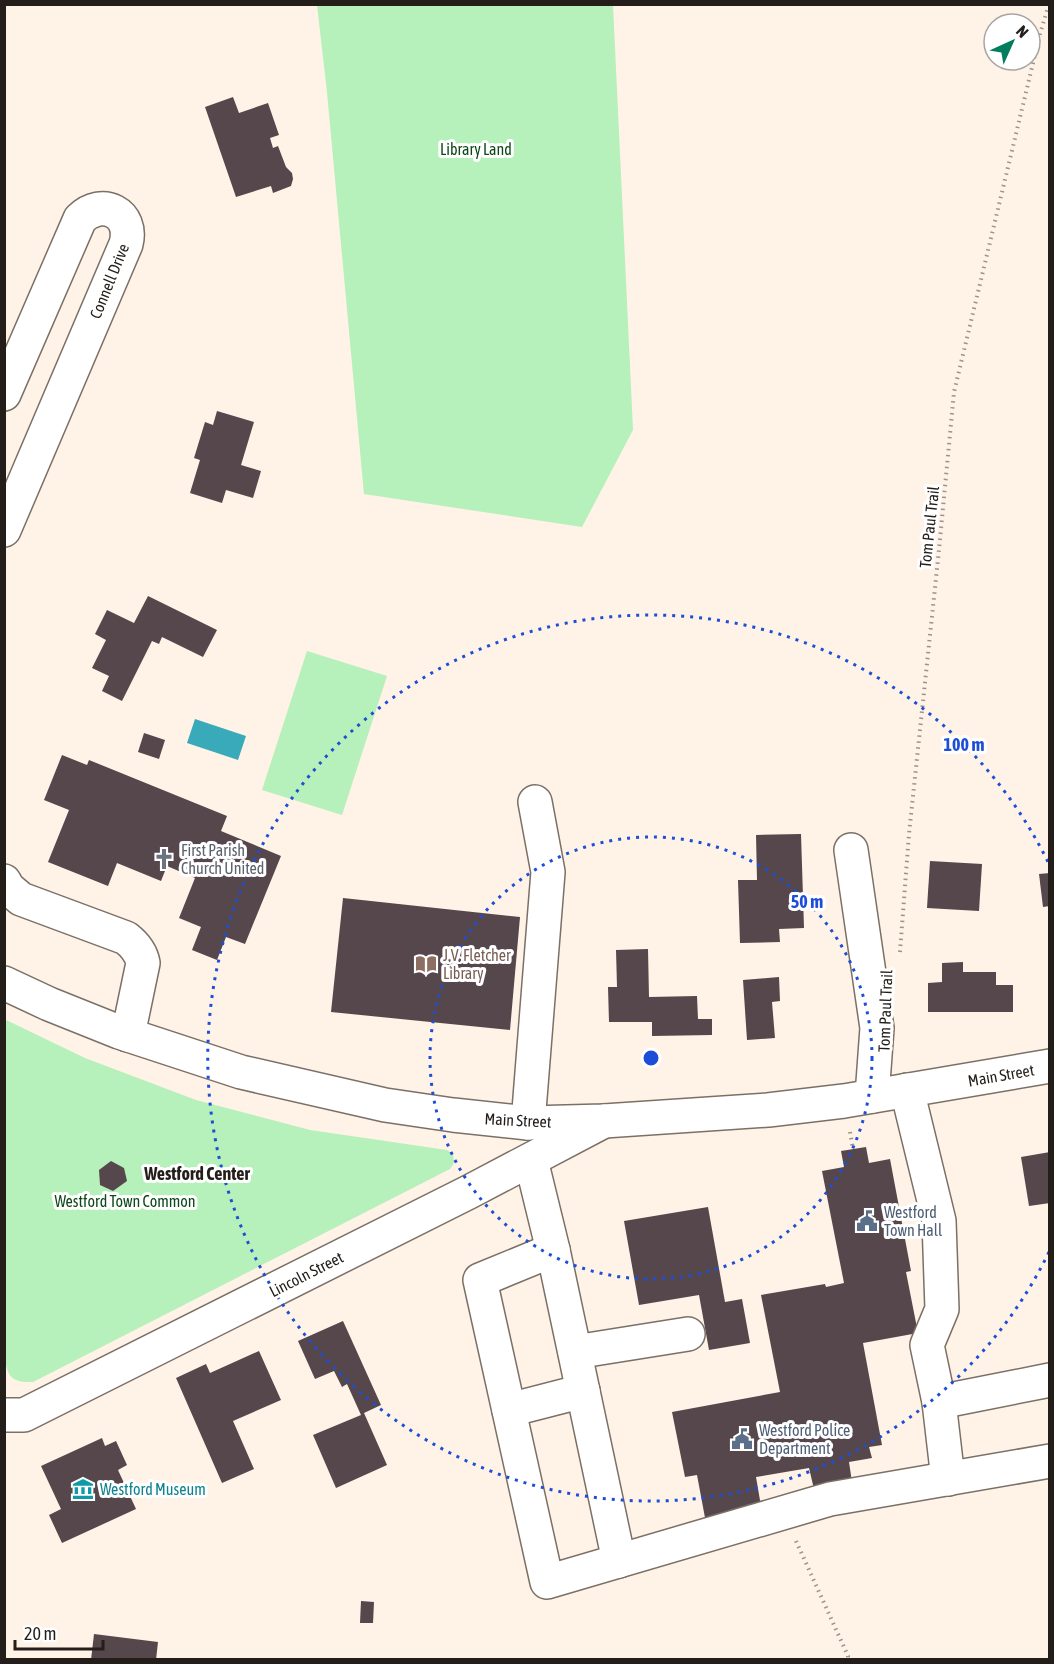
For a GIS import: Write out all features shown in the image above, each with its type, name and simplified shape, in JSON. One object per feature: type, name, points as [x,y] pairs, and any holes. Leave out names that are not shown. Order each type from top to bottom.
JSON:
[{"type":"street","name":"Connell Drive","points":[[4,394],[80,219],[94,209],[102,208],[118,214],[127,228],[126,244],[4,530]]},
{"type":"street","points":[[528,1123],[548,872],[535,802]]},
{"type":"street","points":[[851,850],[877,1028],[872,1096]]},
{"type":"street","points":[[4,881],[8,888],[21,899],[126,938],[141,954],[143,963],[128,1035]]},
{"type":"street","name":"Main Street","points":[[4,984],[128,1035],[241,1072],[385,1105],[528,1123],[604,1121],[768,1110],[872,1096],[1050,1066]]},
{"type":"street","points":[[907,1090],[939,1221],[942,1309],[927,1345],[939,1402],[948,1479]]},
{"type":"street","name":"Lincoln Street","points":[[4,1415],[24,1415],[604,1121]]},
{"type":"street","points":[[531,1160],[553,1250],[619,1561]]},
{"type":"street","points":[[553,1250],[480,1280],[547,1582],[830,1499],[1050,1461]]},
{"type":"street","points":[[575,1353],[688,1334]]},
{"type":"street","points":[[939,1402],[1050,1380]]},
{"type":"street","points":[[509,1410],[583,1391]]},
{"type":"path","name":"Tom Paul Trail","points":[[899,963],[909,834],[954,392],[1049,4]]},
{"type":"path","points":[[849,1128],[853,1149]]},
{"type":"path","points":[[783,1513],[849,1659]]},
{"type":"green space","name":"Library Land","points":[[317,5],[613,5],[633,430],[582,527],[364,494]]},
{"type":"green space","points":[[307,651],[387,676],[342,815],[262,790]]},
{"type":"green space","name":"Westford Town Common","points":[[4,1019],[85,1058],[196,1100],[310,1130],[447,1150],[453,1154],[454,1163],[450,1169],[33,1382],[18,1381],[10,1376],[4,1351]]},
{"type":"water","points":[[195,719],[246,736],[238,760],[187,743]]},
{"type":"building","points":[[233,97],[239,113],[268,103],[279,135],[270,138],[273,148],[278,146],[286,167],[292,173],[291,186],[273,193],[271,186],[236,197],[205,107]]},
{"type":"building","points":[[217,411],[254,422],[241,465],[261,471],[253,498],[226,490],[222,503],[190,493],[200,460],[194,458],[205,422],[213,425]]},
{"type":"building","points":[[148,596],[217,630],[203,657],[162,637],[159,644],[152,641],[122,701],[102,691],[109,676],[92,668],[106,640],[95,634],[107,610],[134,623]]},
{"type":"building","points":[[144,733],[165,740],[159,759],[138,752]]},
{"type":"building","name":"First Parish Church United","points":[[62,755],[87,765],[89,760],[227,816],[221,831],[281,856],[245,944],[226,937],[217,960],[192,950],[201,927],[179,918],[195,878],[167,866],[161,881],[117,863],[108,886],[48,862],[69,810],[44,800]]},
{"type":"building","points":[[801,834],[804,928],[779,929],[780,942],[740,943],[738,880],[757,880],[756,835]]},
{"type":"building","points":[[930,861],[982,864],[979,911],[927,908]]},
{"type":"building","points":[[1050,873],[1050,906],[1043,907],[1039,874]]},
{"type":"building","name":"J.V. Fletcher Library","points":[[343,898],[520,917],[510,1030],[331,1012]]},
{"type":"building","points":[[648,949],[649,997],[697,996],[698,1019],[712,1019],[712,1035],[652,1036],[652,1022],[609,1022],[608,987],[617,987],[616,950]]},
{"type":"building","points":[[963,962],[963,972],[996,972],[996,985],[1013,985],[1013,1012],[928,1012],[928,983],[942,982],[942,963]]},
{"type":"building","points":[[779,977],[780,1001],[772,1002],[775,1038],[747,1040],[743,980]]},
{"type":"building","points":[[866,1147],[869,1163],[890,1159],[911,1271],[906,1272],[918,1333],[863,1343],[882,1445],[869,1447],[872,1458],[849,1462],[852,1482],[814,1489],[809,1468],[756,1477],[762,1512],[706,1523],[697,1475],[685,1477],[672,1412],[780,1392],[761,1295],[844,1283],[822,1171],[844,1167],[841,1151]]},
{"type":"building","points":[[1050,1152],[1050,1203],[1029,1206],[1021,1157]]},
{"type":"building","points":[[111,1161],[124,1168],[127,1181],[113,1191],[100,1185],[99,1170]]},
{"type":"building","points":[[708,1207],[725,1302],[742,1299],[750,1343],[709,1350],[699,1295],[639,1305],[624,1221]]},
{"type":"building","points":[[343,1321],[381,1405],[364,1413],[387,1465],[336,1488],[313,1435],[361,1415],[347,1384],[342,1387],[334,1371],[315,1379],[298,1341]]},
{"type":"building","points":[[259,1351],[281,1400],[233,1421],[254,1469],[222,1483],[176,1378],[206,1364],[210,1373]]},
{"type":"building","points":[[102,1438],[105,1446],[116,1441],[127,1465],[118,1470],[136,1509],[62,1543],[49,1515],[61,1509],[41,1466]]},
{"type":"building","points":[[361,1601],[374,1602],[373,1623],[360,1623]]},
{"type":"building","points":[[94,1634],[158,1642],[156,1660],[91,1660]]},
{"type":"place","name":"First Parish Church United","points":[[164,859]]},
{"type":"place","name":"J.V. Fletcher Library","points":[[426,964]]},
{"type":"place","name":"Westford Town Hall","points":[[867,1221]]},
{"type":"place","name":"Westford Police Department","points":[[742,1439]]},
{"type":"place","name":"Westford Museum","points":[[83,1489]]},
{"type":"district","name":"Westford Center","points":[[197,1173]]}]
